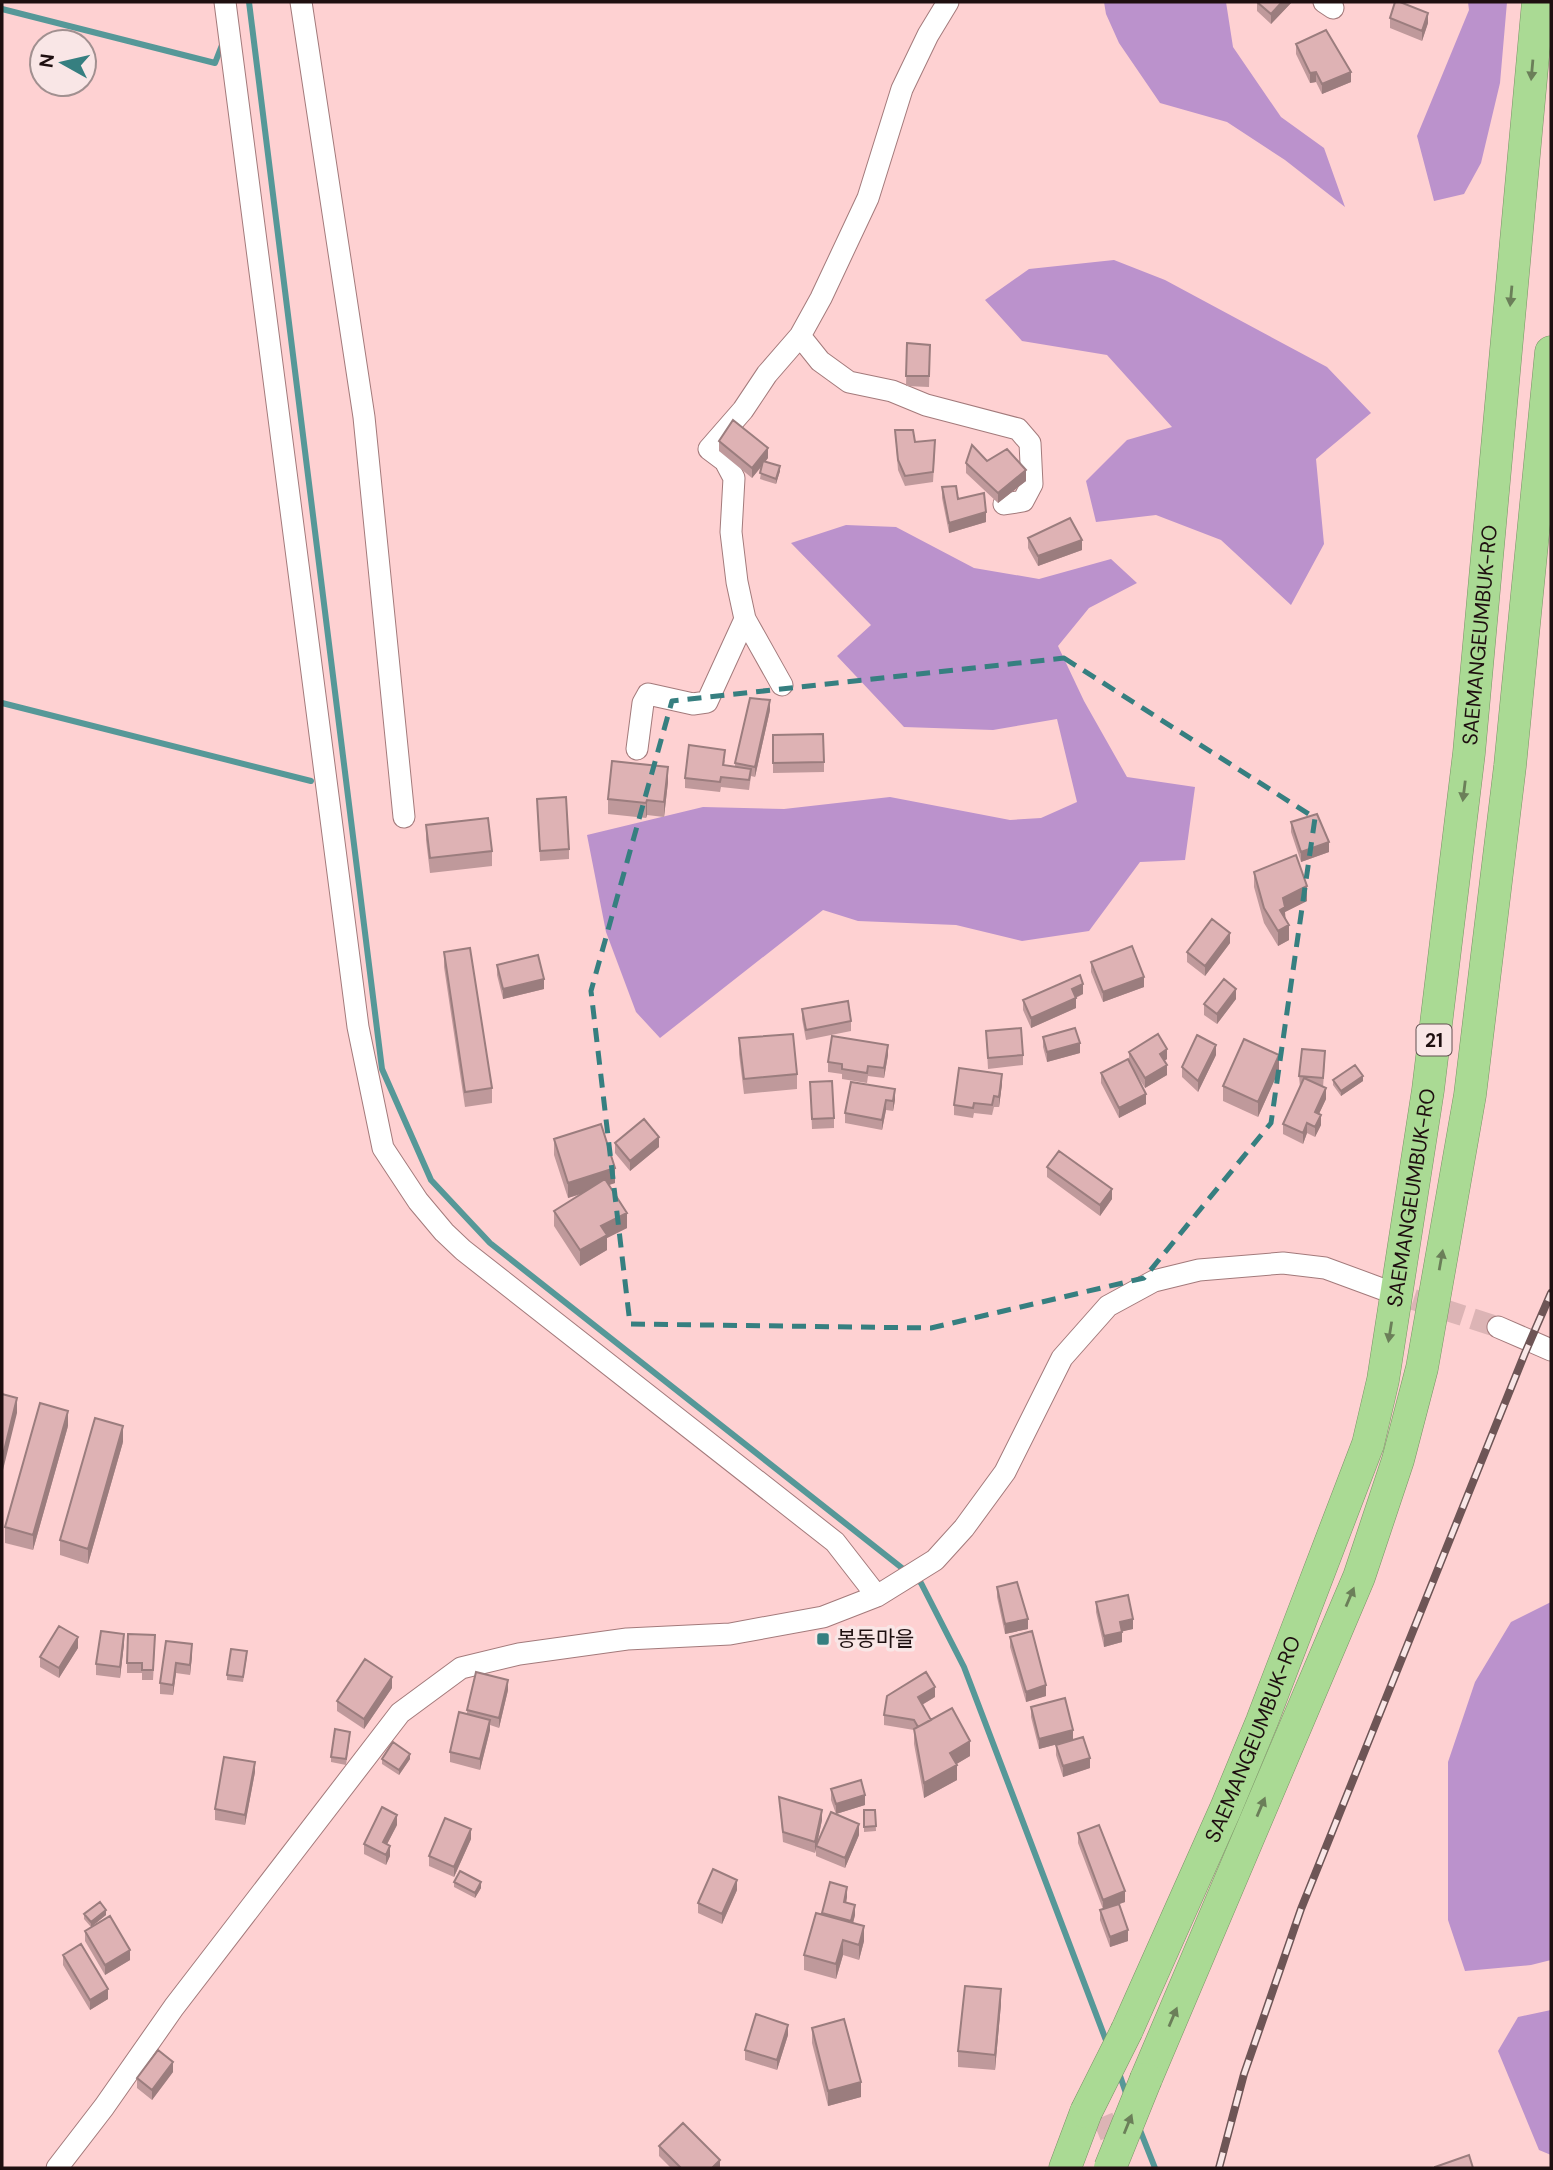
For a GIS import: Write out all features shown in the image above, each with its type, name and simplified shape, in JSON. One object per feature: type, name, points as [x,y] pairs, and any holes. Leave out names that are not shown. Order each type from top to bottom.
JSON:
[{"type":"highway","name":"SAEMANGEUMBUK-RO","points":[[1065,2168],[1086,2112],[1221,1820],[1262,1721],[1368,1444],[1383,1380],[1428,1090],[1469,753],[1538,2]]},
{"type":"highway","name":"SAEMANGEUMBUK-RO","points":[[1110,2168],[1359,1577],[1398,1460],[1422,1368],[1470,1096],[1510,766],[1551,352]]},
{"type":"street","points":[[225,2],[358,1027],[383,1147],[418,1201],[463,1250],[835,1542],[877,1596]]},
{"type":"street","points":[[301,2],[364,417],[404,817]]},
{"type":"street","points":[[782,685],[745,619],[731,532],[734,478],[725,461],[709,449],[800,336],[845,250],[868,198],[902,89],[928,35],[948,2]]},
{"type":"street","points":[[800,336],[820,361],[849,382],[891,391],[937,408],[1018,429],[1030,443],[1032,484],[1023,501],[1004,504]]},
{"type":"street","points":[[637,750],[643,703],[648,694],[693,704],[708,702],[745,619]]},
{"type":"street","points":[[57,2168],[104,2107],[174,2007],[400,1713],[461,1668],[519,1654],[627,1639],[730,1634],[822,1617],[877,1596],[935,1560],[964,1528],[1005,1472],[1062,1358],[1108,1306],[1154,1280],[1199,1270],[1283,1263],[1325,1268],[1382,1289]]},
{"type":"street","points":[[1498,1327],[1551,1350]]},
{"type":"highlighted area","points":[[1064,658],[1315,818],[1271,1123],[1144,1278],[931,1328],[630,1324],[591,991],[672,701]]},
{"type":"shaded area","points":[[1104,2],[1226,2],[1233,47],[1281,117],[1324,148],[1345,207],[1285,160],[1227,122],[1160,103],[1119,43],[1106,14]]},
{"type":"shaded area","points":[[1468,2],[1507,2],[1500,83],[1481,163],[1464,194],[1434,201],[1417,136],[1469,10]]},
{"type":"shaded area","points":[[1114,260],[1165,280],[1327,367],[1371,413],[1316,459],[1324,544],[1291,605],[1221,540],[1156,515],[1096,522],[1086,481],[1127,440],[1172,427],[1107,355],[1022,341],[985,300],[1029,269]]},
{"type":"shaded area","points":[[846,525],[896,527],[974,568],[1039,579],[1111,559],[1137,583],[1089,608],[1058,646],[1084,701],[1127,777],[1195,787],[1185,860],[1140,862],[1089,931],[1022,941],[956,925],[858,921],[823,910],[660,1038],[636,1012],[606,932],[587,835],[703,807],[784,809],[890,797],[1010,820],[1041,818],[1077,802],[1057,719],[993,730],[904,727],[837,656],[871,625],[791,543]]},
{"type":"shaded area","points":[[1551,1602],[1551,1960],[1531,1965],[1465,1971],[1448,1920],[1448,1762],[1475,1682],[1511,1622]]},
{"type":"shaded area","points":[[1551,2010],[1551,2155],[1539,2150],[1498,2051],[1518,2017]]},
{"type":"building","points":[[1257,2],[1282,2],[1271,14]]},
{"type":"building","points":[[1395,2],[1428,13],[1422,31],[1390,18]]},
{"type":"building","points":[[1326,30],[1351,72],[1322,84],[1316,72],[1310,73],[1296,44]]},
{"type":"building","points":[[907,343],[930,345],[929,376],[906,376]]},
{"type":"building","points":[[733,420],[768,448],[752,468],[719,441]]},
{"type":"building","points":[[895,430],[913,430],[915,442],[935,440],[933,472],[905,476],[898,460]]},
{"type":"building","points":[[972,445],[987,461],[1007,449],[1026,470],[998,493],[966,463]]},
{"type":"building","points":[[763,461],[780,466],[776,479],[760,473]]},
{"type":"building","points":[[956,486],[958,499],[984,493],[986,512],[949,523],[942,487]]},
{"type":"building","points":[[1070,518],[1082,540],[1038,556],[1028,538]]},
{"type":"building","points":[[750,698],[770,700],[755,767],[735,763]]},
{"type":"building","points":[[823,734],[824,762],[773,763],[773,735]]},
{"type":"building","points":[[689,745],[725,750],[723,765],[751,769],[749,780],[721,777],[720,782],[685,778]]},
{"type":"building","points":[[612,761],[668,767],[664,802],[608,799]]},
{"type":"building","points":[[566,797],[569,849],[540,851],[537,799]]},
{"type":"building","points":[[1317,814],[1329,842],[1301,852],[1291,822]]},
{"type":"building","points":[[488,818],[492,851],[430,858],[426,825]]},
{"type":"building","points":[[1296,855],[1307,886],[1283,898],[1285,907],[1280,910],[1289,925],[1278,931],[1264,908],[1254,872]]},
{"type":"building","points":[[1212,919],[1230,933],[1205,966],[1187,952]]},
{"type":"building","points":[[1132,946],[1144,977],[1103,992],[1091,962]]},
{"type":"building","points":[[470,948],[492,1088],[465,1092],[444,952]]},
{"type":"building","points":[[538,955],[544,979],[503,989],[497,965]]},
{"type":"building","points":[[1080,975],[1083,984],[1072,989],[1076,998],[1031,1018],[1023,1000]]},
{"type":"building","points":[[1224,979],[1236,989],[1217,1014],[1204,1004]]},
{"type":"building","points":[[848,1001],[851,1021],[806,1030],[802,1009]]},
{"type":"building","points":[[1021,1028],[1023,1055],[988,1058],[986,1031]]},
{"type":"building","points":[[1075,1028],[1080,1043],[1047,1052],[1043,1037]]},
{"type":"building","points":[[793,1034],[797,1074],[744,1079],[739,1038]]},
{"type":"building","points":[[1158,1034],[1167,1049],[1160,1054],[1167,1065],[1145,1078],[1129,1052]]},
{"type":"building","points":[[1197,1035],[1216,1045],[1198,1081],[1182,1067]]},
{"type":"building","points":[[832,1036],[888,1045],[884,1068],[868,1066],[867,1073],[842,1069],[842,1064],[828,1062]]},
{"type":"building","points":[[1244,1039],[1279,1055],[1258,1102],[1223,1086]]},
{"type":"building","points":[[1302,1049],[1325,1051],[1323,1078],[1299,1076]]},
{"type":"building","points":[[1128,1059],[1146,1094],[1119,1108],[1101,1073]]},
{"type":"building","points":[[1355,1065],[1363,1076],[1341,1091],[1333,1080]]},
{"type":"building","points":[[959,1068],[1002,1074],[999,1097],[994,1096],[992,1105],[974,1103],[973,1108],[954,1105]]},
{"type":"building","points":[[1304,1078],[1326,1088],[1315,1112],[1321,1115],[1315,1127],[1307,1123],[1303,1133],[1283,1124]]},
{"type":"building","points":[[832,1081],[834,1118],[812,1119],[810,1082]]},
{"type":"building","points":[[851,1082],[895,1089],[893,1101],[886,1100],[882,1120],[845,1113]]},
{"type":"building","points":[[644,1119],[659,1137],[630,1161],[615,1143]]},
{"type":"building","points":[[601,1124],[615,1168],[568,1183],[554,1139]]},
{"type":"building","points":[[1059,1151],[1112,1189],[1100,1205],[1047,1167]]},
{"type":"building","points":[[605,1179],[627,1213],[601,1226],[607,1235],[580,1250],[554,1211]]},
{"type":"building","points":[[2,1394],[17,1398],[2,1459]]},
{"type":"building","points":[[40,1403],[68,1411],[33,1535],[5,1527]]},
{"type":"building","points":[[95,1418],[123,1426],[88,1549],[60,1540]]},
{"type":"building","points":[[1017,1582],[1028,1619],[1005,1624],[997,1587]]},
{"type":"building","points":[[1128,1595],[1133,1619],[1120,1622],[1122,1632],[1104,1636],[1096,1602]]},
{"type":"building","points":[[59,1626],[78,1637],[59,1668],[40,1657]]},
{"type":"building","points":[[101,1631],[124,1634],[120,1667],[96,1664]]},
{"type":"building","points":[[1032,1631],[1046,1685],[1026,1692],[1010,1637]]},
{"type":"building","points":[[128,1634],[155,1635],[153,1670],[142,1670],[142,1663],[127,1663]]},
{"type":"building","points":[[166,1641],[192,1644],[190,1665],[176,1663],[173,1685],[160,1683]]},
{"type":"building","points":[[231,1649],[247,1651],[243,1677],[227,1675]]},
{"type":"building","points":[[365,1659],[392,1677],[364,1719],[337,1701]]},
{"type":"building","points":[[476,1672],[508,1680],[499,1718],[467,1710]]},
{"type":"building","points":[[926,1672],[935,1687],[918,1697],[931,1720],[918,1727],[914,1720],[884,1715],[887,1696]]},
{"type":"building","points":[[1065,1698],[1073,1730],[1039,1739],[1031,1707]]},
{"type":"building","points":[[952,1708],[970,1741],[950,1753],[957,1765],[924,1783],[914,1729]]},
{"type":"building","points":[[459,1712],[490,1720],[480,1759],[450,1752]]},
{"type":"building","points":[[335,1729],[350,1732],[346,1759],[331,1757]]},
{"type":"building","points":[[1083,1737],[1090,1758],[1063,1766],[1056,1745]]},
{"type":"building","points":[[393,1742],[410,1754],[399,1770],[382,1759]]},
{"type":"building","points":[[224,1757],[255,1762],[245,1815],[215,1809]]},
{"type":"building","points":[[861,1780],[865,1795],[836,1804],[831,1789]]},
{"type":"building","points":[[779,1797],[822,1810],[815,1842],[783,1832]]},
{"type":"building","points":[[382,1807],[397,1815],[383,1842],[390,1846],[386,1855],[364,1844]]},
{"type":"building","points":[[864,1810],[875,1810],[876,1826],[864,1827]]},
{"type":"building","points":[[831,1812],[859,1824],[845,1858],[816,1846]]},
{"type":"building","points":[[445,1818],[471,1829],[454,1867],[429,1856]]},
{"type":"building","points":[[1099,1825],[1125,1891],[1103,1900],[1078,1833]]},
{"type":"building","points":[[713,1869],[737,1880],[722,1914],[698,1903]]},
{"type":"building","points":[[460,1871],[481,1882],[475,1893],[454,1882]]},
{"type":"building","points":[[830,1882],[847,1887],[844,1902],[855,1905],[851,1921],[822,1913]]},
{"type":"building","points":[[100,1902],[106,1910],[91,1922],[84,1914]]},
{"type":"building","points":[[1119,1904],[1128,1930],[1110,1937],[1100,1910]]},
{"type":"building","points":[[816,1913],[864,1926],[859,1945],[843,1940],[836,1964],[804,1955]]},
{"type":"building","points":[[110,1916],[130,1950],[105,1965],[85,1931]]},
{"type":"building","points":[[81,1944],[108,1989],[90,2000],[63,1955]]},
{"type":"building","points":[[965,1986],[1001,1989],[995,2055],[958,2051]]},
{"type":"building","points":[[756,2014],[788,2025],[777,2060],[745,2050]]},
{"type":"building","points":[[844,2019],[861,2082],[828,2091],[812,2028]]},
{"type":"building","points":[[158,2050],[173,2062],[152,2090],[137,2078]]},
{"type":"building","points":[[683,2123],[720,2160],[712,2168],[681,2168],[659,2146]]},
{"type":"building","points":[[1469,2155],[1473,2168],[1435,2168],[1435,2167]]},
{"type":"waterway","points":[[249,2],[382,1069],[431,1180],[490,1243],[921,1583],[964,1667],[1107,2043]]},
{"type":"waterway","points":[[2,9],[215,63],[222,45]]},
{"type":"waterway","points":[[2,703],[311,781]]},
{"type":"waterway","points":[[1119,2073],[1127,2096]]},
{"type":"waterway","points":[[1138,2125],[1155,2168]]},
{"type":"tunnel","points":[[1384,1290],[1498,1327]]},
{"type":"tunnel","points":[[1091,2088],[1118,2155]]},
{"type":"railway","points":[[1219,2168],[1244,2074],[1301,1909],[1551,1293]]},
{"type":"place","name":"봉동마을","points":[[823,1639]]}]
